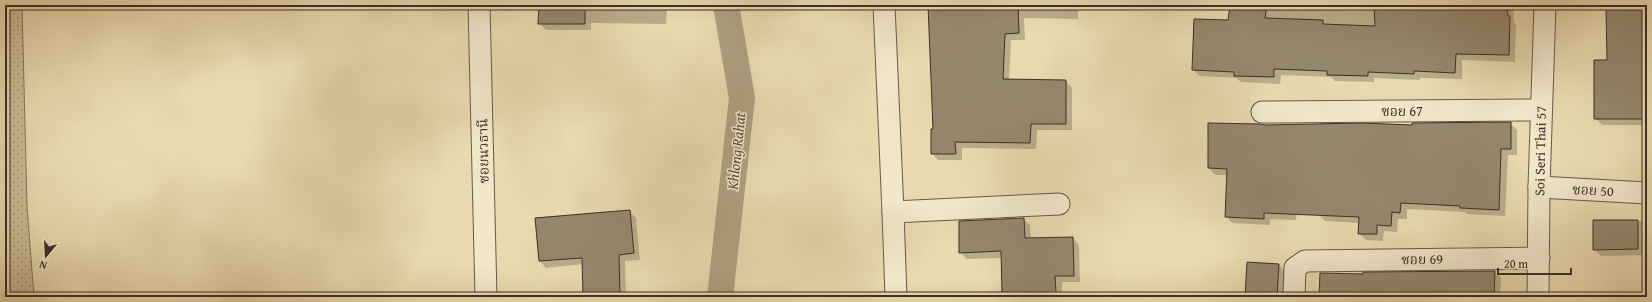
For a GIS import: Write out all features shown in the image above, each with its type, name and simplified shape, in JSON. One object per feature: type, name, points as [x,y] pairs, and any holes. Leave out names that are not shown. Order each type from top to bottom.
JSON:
[{"type":"street","name":"ซอยนวธานี","points":[[480,5],[486,297]]},
{"type":"street","points":[[884,5],[896,297]]},
{"type":"street","name":"Soi Seri Thai 57","points":[[1538,297],[1539,187],[1545,5]]},
{"type":"street","name":"ซอย 67","points":[[1262,112],[1541,110]]},
{"type":"street","name":"ซอย 50","points":[[1539,187],[1647,193]]},
{"type":"street","points":[[893,212],[1059,204]]},
{"type":"street","name":"ซอย 69","points":[[1294,297],[1295,268],[1304,261],[1539,258]]},
{"type":"shaded area","points":[[5,5],[22,5],[27,206],[34,297],[5,297]]},
{"type":"building","points":[[539,5],[585,5],[585,24],[538,24]]},
{"type":"building","points":[[928,5],[1018,5],[1019,33],[1005,34],[1003,79],[1066,80],[1066,124],[1031,124],[1030,143],[955,142],[956,154],[931,154],[931,129],[933,129]]},
{"type":"building","points":[[1230,5],[1267,5],[1265,18],[1323,20],[1323,24],[1375,26],[1374,5],[1507,5],[1508,16],[1510,16],[1509,55],[1456,54],[1455,73],[1414,71],[1414,74],[1368,72],[1368,76],[1327,75],[1327,71],[1274,69],[1274,77],[1234,76],[1234,72],[1192,70],[1194,19],[1228,20]]},
{"type":"building","points":[[1606,7],[1647,7],[1647,119],[1594,119],[1594,60],[1607,60]]},
{"type":"building","points":[[1511,122],[1511,149],[1501,149],[1499,210],[1460,208],[1460,206],[1401,203],[1400,213],[1392,212],[1391,226],[1377,225],[1377,234],[1358,234],[1359,217],[1264,213],[1264,219],[1225,217],[1227,169],[1208,168],[1208,123],[1265,125],[1361,123],[1412,125],[1412,123]]},
{"type":"building","points":[[630,210],[634,253],[619,255],[620,297],[583,297],[582,258],[539,261],[535,218]]},
{"type":"building","points":[[1024,218],[1025,238],[1073,237],[1074,276],[1055,276],[1056,293],[1002,293],[1001,251],[959,253],[959,221]]},
{"type":"building","points":[[1593,220],[1638,220],[1638,249],[1593,250]]},
{"type":"building","points":[[1247,262],[1279,264],[1277,297],[1245,297]]},
{"type":"building","points":[[1495,271],[1494,297],[1319,297],[1320,273],[1363,274],[1363,272]]},
{"type":"waterway","name":"Khlong Rahat","points":[[720,297],[742,98],[726,5]]}]
